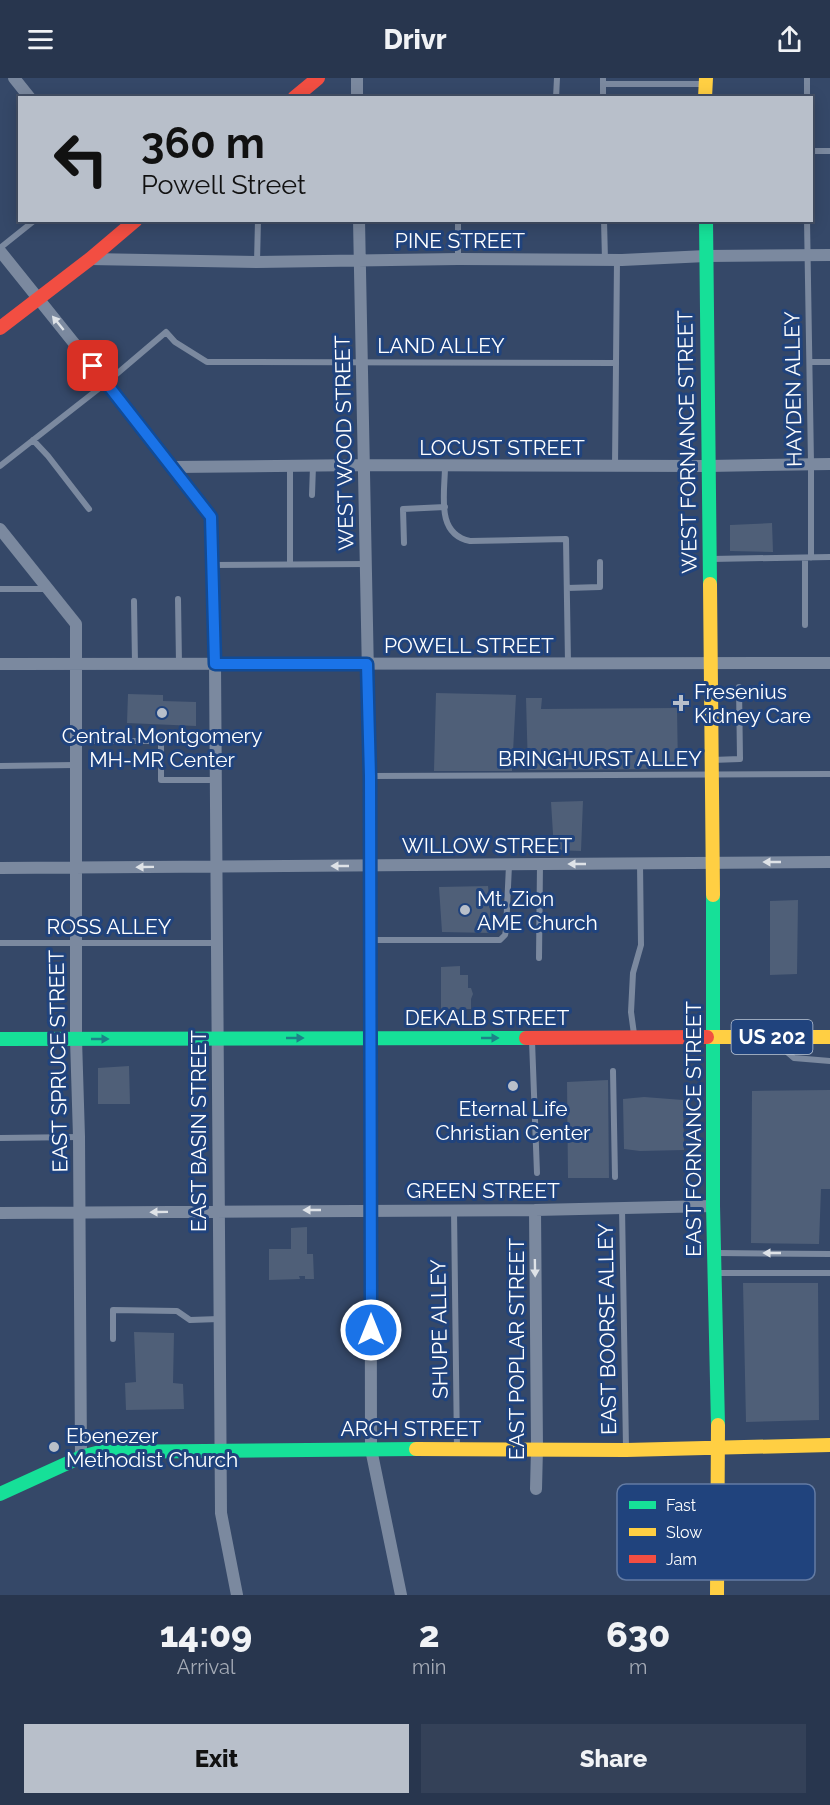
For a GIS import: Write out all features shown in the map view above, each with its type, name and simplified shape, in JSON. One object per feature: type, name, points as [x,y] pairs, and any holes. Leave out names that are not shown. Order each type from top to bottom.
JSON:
[{"type":"main road","points":[[296,96],[318,78]]},
{"type":"main road","points":[[0,328],[90,259],[133,222]]},
{"type":"main road","name":"WEST FORNANCE STREET","points":[[706,222],[710,664]]},
{"type":"main road","name":"EAST FORNANCE STREET","points":[[710,664],[714,1038],[713,1206],[718,1484]]},
{"type":"main road","name":"DEKALB STREET","points":[[0,1039],[830,1037]]},
{"type":"main road","name":"ARCH STREET","points":[[1,1490],[81,1457],[100,1452],[537,1448],[626,1450],[830,1445]]},
{"type":"main road","name":"EAST FORNANCE STREET","points":[[717,1580],[717,1595]]},
{"type":"street","points":[[14,78],[28,96]]},
{"type":"street","points":[[357,78],[357,96]]},
{"type":"street","name":"WEST WOOD STREET","points":[[359,222],[370,776],[371,1449],[401,1595]]},
{"type":"street","name":"EAST BASIN STREET","points":[[0,249],[211,517],[215,664],[221,1513],[237,1595]]},
{"type":"street","name":"PINE STREET","points":[[90,259],[257,262],[458,259],[611,260],[706,256],[830,255]]},
{"type":"street","name":"LOCUST STREET","points":[[173,467],[830,464]]},
{"type":"street","name":"EAST SPRUCE STREET","points":[[0,529],[76,624],[76,1039],[79,1137],[81,1457]]},
{"type":"street","name":"POWELL STREET","points":[[0,664],[830,663]]},
{"type":"street","name":"WILLOW STREET","points":[[0,868],[830,862]]},
{"type":"street","name":"GREEN STREET","points":[[0,1213],[535,1210],[713,1206]]},
{"type":"street","name":"EAST POPLAR STREET","points":[[535,1210],[536,1489]]},
{"type":"lane","points":[[556,96],[557,78]]},
{"type":"lane","points":[[807,78],[807,96]]},
{"type":"lane","points":[[603,81],[705,86]]},
{"type":"lane","points":[[813,151],[830,152]]},
{"type":"lane","points":[[0,249],[33,222]]},
{"type":"lane","points":[[257,262],[258,222]]},
{"type":"lane","points":[[458,222],[458,259]]},
{"type":"lane","points":[[604,222],[611,260],[616,363],[615,466]]},
{"type":"lane","name":"HAYDEN ALLEY","points":[[806,625],[811,464],[807,222]]},
{"type":"lane","name":"LAND ALLEY","points":[[0,466],[106,383],[166,332],[175,342],[207,362],[616,363]]},
{"type":"lane","points":[[810,362],[830,362]]},
{"type":"lane","points":[[33,440],[88,509]]},
{"type":"lane","points":[[290,466],[290,564]]},
{"type":"lane","points":[[312,495],[313,466]]},
{"type":"lane","points":[[445,466],[445,507],[448,526],[453,534],[461,539],[470,541],[566,539],[568,664]]},
{"type":"lane","points":[[404,543],[403,508],[445,507]]},
{"type":"lane","points":[[710,559],[830,557]]},
{"type":"lane","points":[[567,588],[600,587],[600,562]]},
{"type":"lane","points":[[213,565],[366,564]]},
{"type":"lane","points":[[0,589],[47,589]]},
{"type":"lane","points":[[178,599],[179,665]]},
{"type":"lane","points":[[134,601],[135,664]]},
{"type":"lane","points":[[712,760],[740,759],[740,687]]},
{"type":"lane","points":[[75,741],[161,741],[161,780],[216,780]]},
{"type":"lane","points":[[0,766],[75,765]]},
{"type":"lane","name":"BRINGHURST ALLEY","points":[[370,776],[830,774]]},
{"type":"lane","points":[[539,958],[540,864]]},
{"type":"lane","points":[[634,1038],[631,1012],[633,974],[640,945],[640,864]]},
{"type":"lane","points":[[369,940],[500,940],[506,930],[509,865]]},
{"type":"lane","name":"ROSS ALLEY","points":[[0,943],[217,942]]},
{"type":"lane","points":[[785,1037],[787,1052],[794,1058],[830,1061]]},
{"type":"lane","points":[[532,1038],[537,1173]]},
{"type":"lane","points":[[613,1071],[615,1176]]},
{"type":"lane","points":[[0,1138],[79,1137]]},
{"type":"lane","name":"EAST BOORSE ALLEY","points":[[622,1208],[626,1450]]},
{"type":"lane","name":"SHUPE ALLEY","points":[[454,1210],[457,1449]]},
{"type":"lane","points":[[714,1253],[830,1254]]},
{"type":"lane","points":[[714,1274],[830,1273]]},
{"type":"lane","points":[[113,1340],[113,1311],[177,1311],[190,1320],[219,1319]]},
{"type":"building","points":[[772,523],[773,552],[730,551],[730,525]]},
{"type":"building","points":[[436,693],[516,695],[512,771],[434,771]]},
{"type":"building","name":"Central Montgomery MH-MR Center","points":[[128,694],[163,695],[163,701],[196,702],[196,726],[127,723]]},
{"type":"building","points":[[526,698],[542,698],[541,709],[677,708],[678,769],[528,770]]},
{"type":"building","points":[[583,801],[581,851],[554,850],[551,802]]},
{"type":"building","name":"Mt. Zion AME Church","points":[[488,886],[492,933],[442,932],[439,887]]},
{"type":"building","points":[[798,900],[797,974],[770,975],[770,901]]},
{"type":"building","points":[[460,966],[460,975],[468,975],[468,988],[471,988],[473,994],[471,1009],[441,1009],[441,967]]},
{"type":"building","points":[[129,1066],[130,1104],[98,1104],[98,1068]]},
{"type":"building","points":[[608,1080],[609,1178],[568,1178],[567,1082]]},
{"type":"building","points":[[830,1090],[830,1189],[821,1189],[819,1244],[751,1243],[752,1091]]},
{"type":"building","points":[[644,1097],[683,1100],[684,1150],[624,1149],[623,1099]]},
{"type":"building","points":[[307,1227],[307,1254],[313,1254],[314,1279],[299,1276],[300,1279],[269,1280],[269,1249],[291,1249],[291,1228]]},
{"type":"building","points":[[743,1283],[818,1283],[819,1420],[746,1422]]},
{"type":"building","points":[[134,1332],[174,1333],[173,1383],[183,1384],[184,1409],[126,1410],[125,1383],[136,1382]]},
{"type":"traffic: fast","points":[[706,222],[710,584]]},
{"type":"traffic: fast","points":[[713,895],[713,1206],[718,1425]]},
{"type":"traffic: fast","points":[[0,1039],[526,1038]]},
{"type":"traffic: fast","points":[[0,1494],[81,1457],[100,1452],[416,1449]]},
{"type":"traffic: slow","points":[[705,96],[706,78]]},
{"type":"traffic: slow","points":[[710,584],[713,895]]},
{"type":"traffic: slow","points":[[707,1037],[830,1037]]},
{"type":"traffic: slow","points":[[718,1425],[718,1484]]},
{"type":"traffic: slow","points":[[416,1449],[626,1450],[830,1445]]},
{"type":"traffic: slow","points":[[717,1580],[717,1595]]},
{"type":"traffic: jam","points":[[296,96],[318,78]]},
{"type":"traffic: jam","points":[[0,328],[90,259],[134,222]]},
{"type":"traffic: jam","points":[[526,1038],[707,1037]]},
{"type":"place","name":"Fresenius Kidney Care","points":[[681,703]]},
{"type":"place","name":"Central Montgomery MH-MR Center","points":[[162,713]]},
{"type":"place","name":"Mt. Zion AME Church","points":[[465,910]]},
{"type":"place","name":"Eternal Life Christian Center","points":[[513,1086]]},
{"type":"place","name":"Ebenezer Methodist Church","points":[[54,1447]]},
{"type":"route","points":[[93,366],[211,517],[215,664],[367,664],[370,776],[371,1330]]}]
